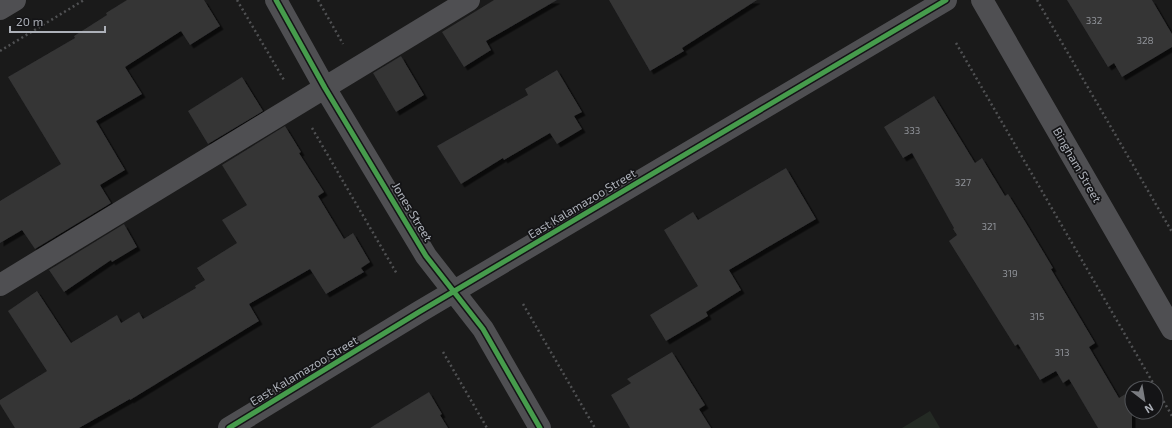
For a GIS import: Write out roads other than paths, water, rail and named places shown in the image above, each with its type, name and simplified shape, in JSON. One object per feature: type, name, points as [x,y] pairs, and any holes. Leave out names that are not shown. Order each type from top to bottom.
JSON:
[{"type":"street","points":[[0,9],[15,0]]},
{"type":"street","name":"Jones Street","points":[[276,0],[325,88],[426,256],[483,329],[540,428]]},
{"type":"street","points":[[0,285],[469,0]]},
{"type":"street","name":"East Kalamazoo Street","points":[[229,428],[419,312],[946,0]]},
{"type":"street","name":"Bingham Street","points":[[982,0],[1172,329]]}]
